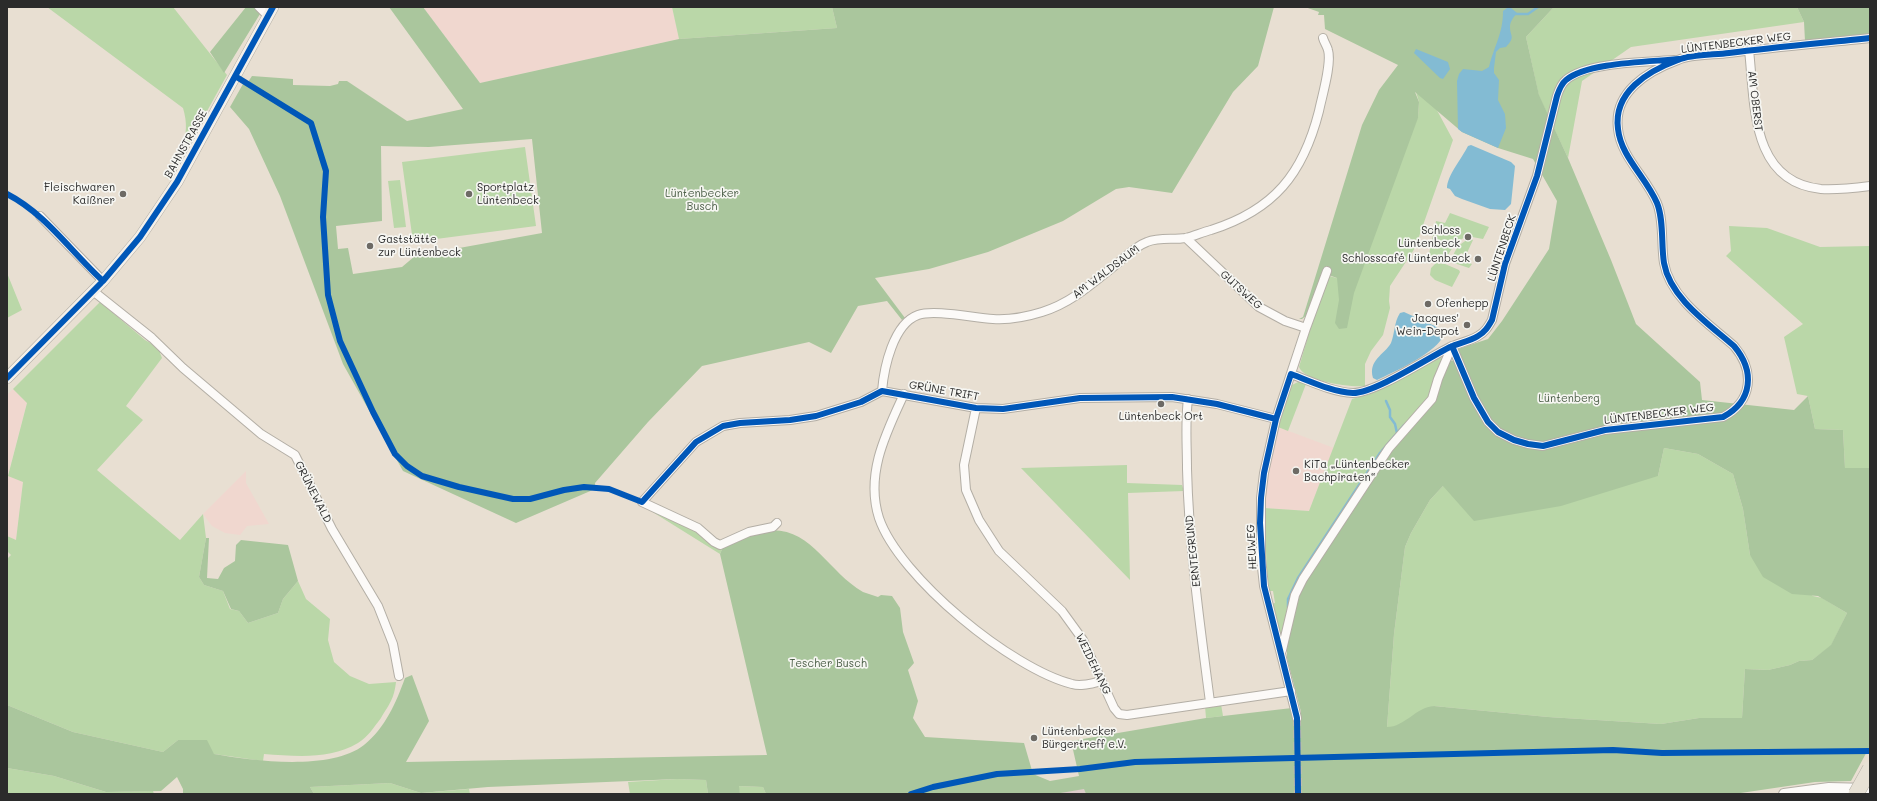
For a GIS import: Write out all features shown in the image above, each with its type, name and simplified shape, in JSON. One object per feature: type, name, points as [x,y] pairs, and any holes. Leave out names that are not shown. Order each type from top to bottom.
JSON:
[{"type":"highway","points":[[1856,794],[1870,769]]},
{"type":"main road","name":"BAHNSTRASSE","points":[[7,378],[103,281],[140,237],[163,205],[271,11]]},
{"type":"street","points":[[258,7],[271,11]]},
{"type":"street","name":"AM WALDSAUM","points":[[882,391],[884,372],[901,328],[908,321],[919,315],[930,313],[994,319],[1010,318],[1042,312],[1063,304],[1081,293],[1136,248],[1147,242],[1186,238],[1231,224],[1250,214],[1278,192],[1293,174],[1311,140],[1326,81],[1329,51],[1323,38]]},
{"type":"street","name":"LÜNTENBECKER WEG","points":[[1452,346],[1474,398],[1488,422],[1498,432],[1514,440],[1528,444],[1543,446],[1605,430],[1723,417],[1732,412],[1740,405],[1745,396],[1748,385],[1746,364],[1742,355],[1734,346],[1680,297],[1672,287],[1664,262],[1658,205],[1651,190],[1625,151],[1618,134],[1618,116],[1620,106],[1631,87],[1640,79],[1679,59],[1749,50],[1870,38]]},
{"type":"street","name":"AM OBERST","points":[[1749,50],[1757,128],[1766,152],[1776,166],[1789,178],[1804,185],[1820,189],[1870,186]]},
{"type":"street","name":"LÜNTENBECK","points":[[1291,374],[1342,391],[1361,392],[1381,384],[1452,346],[1477,337],[1488,327],[1492,320],[1505,264],[1537,176],[1557,96],[1565,81],[1578,72],[1598,67],[1679,59]]},
{"type":"street","points":[[40,216],[103,281]]},
{"type":"street","name":"GUTSWEG","points":[[1186,238],[1259,308],[1285,321],[1306,328]]},
{"type":"street","name":"HEUWEG","points":[[1297,718],[1282,652],[1271,618],[1264,586],[1260,498],[1276,419],[1306,328],[1327,271]]},
{"type":"street","name":"GRÜNEWALD","points":[[93,291],[152,338],[183,368],[261,434],[295,455],[332,529],[378,606],[393,644],[399,676]]},
{"type":"street","points":[[1282,652],[1295,596],[1303,579],[1389,448],[1432,398],[1438,379],[1452,346]]},
{"type":"street","points":[[777,523],[773,527],[749,532],[720,545],[714,542],[698,528],[642,502],[696,442],[723,426],[816,416],[861,402],[882,391]]},
{"type":"street","name":"GRÜNE TRIFT","points":[[882,391],[976,408],[1003,409],[1080,398],[1114,396],[1188,399],[1276,419]]},
{"type":"street","points":[[904,394],[883,438],[875,469],[874,491],[879,517],[890,542],[918,578],[951,610],[997,645],[1045,675],[1082,686],[1102,681]]},
{"type":"street","name":"ERNTEGRUND","points":[[1188,399],[1186,412],[1187,488],[1190,532],[1210,702]]},
{"type":"street","name":"WEIDEHANG","points":[[976,408],[964,465],[966,490],[979,520],[999,551],[1062,611],[1083,640],[1114,708],[1119,714],[1127,715],[1291,691]]},
{"type":"street","points":[[1784,794],[1829,788],[1870,789]]},
{"type":"shaded area","points":[[423,7],[672,7],[679,39],[480,83]]},
{"type":"shaded area","points":[[13,389],[27,402],[8,475],[23,481],[16,541],[7,536],[7,395]]},
{"type":"shaded area","name":"KiTa „Lüntenbecker Bachpiraten“","points":[[1278,427],[1334,448],[1309,511],[1264,508],[1266,484]]},
{"type":"shaded area","points":[[246,471],[246,483],[269,524],[247,526],[240,535],[225,533],[212,526],[203,514]]},
{"type":"shaded area","points":[[1084,788],[1086,794],[1055,794]]},
{"type":"green space","points":[[47,7],[173,7],[227,75],[170,178],[165,177],[183,144],[185,136],[186,128],[183,108]]},
{"type":"green space","points":[[246,7],[253,7],[260,14],[224,73],[210,52]]},
{"type":"green space","name":"Lüntenbecker Busch","points":[[389,7],[423,7],[480,83],[679,39],[837,28],[832,7],[1274,7],[1258,66],[1233,92],[1172,193],[1129,187],[1116,189],[1063,221],[988,252],[929,269],[875,278],[905,318],[902,320],[887,301],[858,306],[831,353],[809,342],[702,366],[648,422],[595,483],[595,489],[516,523],[403,471],[343,364],[280,196],[249,129],[230,107],[243,84],[246,85],[252,76],[293,79],[293,85],[330,86],[338,84],[339,81],[347,81],[407,121],[463,109]],"holes":[[[532,139],[542,233],[415,256],[402,267],[353,274],[348,248],[338,249],[336,226],[382,221],[381,146],[429,147]]]},
{"type":"green space","points":[[672,7],[832,7],[837,28],[679,39]]},
{"type":"green space","name":"Lüntenberg","points":[[1305,7],[1554,7],[1526,37],[1539,95],[1568,158],[1636,324],[1700,382],[1702,400],[1794,410],[1808,396],[1815,429],[1843,430],[1845,468],[1870,468],[1870,746],[1851,781],[1815,782],[1734,794],[1086,794],[1084,789],[1055,794],[766,794],[763,787],[739,786],[740,794],[708,794],[706,780],[677,779],[488,787],[421,793],[390,783],[310,787],[314,794],[183,794],[183,789],[177,777],[161,791],[106,792],[54,776],[7,768],[7,705],[73,732],[163,752],[178,740],[207,740],[214,754],[230,757],[291,762],[332,758],[350,753],[364,745],[378,731],[398,697],[405,678],[412,675],[429,721],[406,762],[767,755],[720,554],[723,547],[740,538],[771,530],[787,532],[801,538],[849,582],[863,592],[878,597],[881,595],[892,596],[900,608],[903,632],[914,663],[908,670],[918,701],[913,718],[925,737],[1024,743],[1033,774],[1050,781],[1079,776],[1071,741],[1206,718],[1292,708],[1293,719],[1301,719],[1301,712],[1287,658],[1287,648],[1292,615],[1303,584],[1391,451],[1434,402],[1449,360],[1463,363],[1458,349],[1488,339],[1502,321],[1549,249],[1557,201],[1533,159],[1498,148],[1462,132],[1415,92],[1419,102],[1418,118],[1354,293],[1347,328],[1339,329],[1335,323],[1339,300],[1337,278],[1323,273],[1307,315],[1302,319],[1299,319],[1303,317],[1362,125],[1379,90],[1398,65],[1325,29],[1324,15],[1318,15],[1319,12]],"holes":[[[1664,448],[1698,454],[1733,474],[1743,509],[1750,555],[1763,577],[1792,594],[1818,596],[1847,613],[1831,645],[1812,660],[1799,661],[1790,665],[1768,670],[1745,669],[1742,718],[1699,718],[1661,724],[1548,717],[1434,706],[1422,710],[1399,724],[1387,727],[1394,634],[1405,547],[1411,533],[1430,500],[1443,486],[1474,521],[1561,506],[1658,476]]]},
{"type":"green space","points":[[1554,7],[1797,7],[1804,22],[1631,47],[1582,81],[1568,158],[1539,96],[1526,37]]},
{"type":"green space","points":[[1797,7],[1870,7],[1870,34],[1805,41],[1804,22]]},
{"type":"green space","points":[[1416,92],[1432,101],[1453,140],[1415,248],[1390,286],[1390,308],[1383,335],[1371,351],[1365,364],[1365,386],[1339,385],[1318,380],[1303,372],[1299,367],[1326,275],[1347,281],[1418,117],[1419,102]]},
{"type":"green space","name":"Sportplatz Lüntenbeck","points":[[525,147],[536,226],[413,242],[402,162]]},
{"type":"green space","points":[[400,180],[406,227],[394,228],[388,181]]},
{"type":"green space","points":[[1450,213],[1489,227],[1483,239],[1467,236],[1460,240],[1454,246],[1446,260],[1433,258],[1429,254],[1436,221],[1445,223]]},
{"type":"green space","points":[[1729,226],[1767,228],[1820,247],[1870,246],[1870,468],[1845,468],[1843,430],[1815,429],[1808,396],[1797,394],[1784,337],[1803,324],[1726,256],[1731,251]]},
{"type":"green space","points":[[1469,239],[1473,240],[1466,255],[1461,253],[1458,258],[1472,264],[1469,268],[1451,262],[1457,248]]},
{"type":"green space","points":[[1436,263],[1445,264],[1459,270],[1460,272],[1452,287],[1435,280],[1430,275],[1431,268]]},
{"type":"green space","points":[[7,273],[22,310],[7,318]]},
{"type":"green space","points":[[100,302],[145,340],[161,349],[160,353],[162,358],[126,406],[143,420],[97,470],[180,540],[203,514],[206,538],[199,577],[204,585],[223,591],[230,609],[239,611],[248,623],[278,613],[283,599],[298,581],[306,599],[330,619],[328,640],[334,662],[350,676],[369,684],[396,682],[393,697],[381,718],[362,741],[336,752],[312,756],[264,754],[263,761],[214,754],[178,740],[163,752],[73,732],[7,705],[7,559],[11,555],[7,551],[7,536],[16,540],[23,482],[8,476],[27,403],[13,389]]},
{"type":"green space","points":[[1441,357],[1442,360],[1423,408],[1382,453],[1283,633],[1280,633],[1271,604],[1275,603],[1273,591],[1270,591],[1267,573],[1264,508],[1309,511],[1352,399],[1369,394]]},
{"type":"green space","points":[[1300,381],[1306,384],[1288,431],[1278,427],[1290,389],[1292,385]]},
{"type":"green space","points":[[1664,448],[1698,454],[1733,474],[1743,509],[1750,555],[1813,596],[1822,598],[1847,613],[1831,646],[1812,660],[1799,661],[1790,665],[1768,670],[1745,669],[1742,718],[1699,718],[1661,724],[1548,717],[1434,706],[1395,727],[1387,727],[1394,634],[1405,547],[1411,533],[1430,500],[1443,486],[1658,476]]},
{"type":"green space","points":[[1127,465],[1127,483],[1182,485],[1184,491],[1128,493],[1130,580],[1021,468]]},
{"type":"green space","points":[[651,511],[697,530],[723,547],[720,554]]},
{"type":"green space","points":[[206,538],[209,538],[207,578],[218,579],[224,568],[235,561],[236,545],[241,540],[288,545],[298,581],[283,599],[278,613],[248,623],[239,611],[231,609],[223,591],[204,585],[199,577]]},
{"type":"green space","points":[[1221,704],[1223,716],[1206,718],[1205,706]]},
{"type":"green space","points":[[7,768],[54,776],[106,792],[153,791],[154,794],[7,794]]},
{"type":"green space","points":[[677,779],[706,780],[708,794],[630,794],[628,782]]},
{"type":"green space","points":[[390,783],[421,793],[469,789],[470,794],[314,794],[310,787]]},
{"type":"green space","points":[[738,786],[763,787],[766,794],[740,794]]},
{"type":"water","points":[[1507,8],[1511,8],[1517,13],[1512,19],[1510,25],[1512,37],[1511,41],[1506,47],[1500,48],[1496,52],[1494,73],[1499,80],[1498,100],[1505,114],[1506,128],[1498,148],[1458,129],[1457,81],[1459,74],[1463,69],[1482,71],[1489,67],[1502,26],[1503,11]]},
{"type":"water","points":[[1416,49],[1448,62],[1450,69],[1443,79],[1440,78],[1414,53]]},
{"type":"water","points":[[1471,145],[1511,162],[1515,166],[1511,204],[1505,210],[1490,209],[1462,199],[1455,196],[1450,189],[1447,188],[1449,178],[1468,146]]},
{"type":"water","points":[[1404,312],[1437,327],[1443,335],[1434,348],[1404,367],[1377,380],[1373,378],[1373,367],[1378,358],[1391,343],[1398,316],[1400,313]]},
{"type":"waterway","name":"LÜNTENBECK","points":[[1516,14],[1528,14],[1538,7]]},
{"type":"waterway","points":[[1288,607],[1288,599],[1298,578],[1380,453],[1397,433],[1395,424],[1390,417],[1390,410],[1386,401]]},
{"type":"waterway","points":[[1397,433],[1404,425]]},
{"type":"tunnel","points":[[1297,718],[1298,794]]},
{"type":"cycle path","points":[[7,378],[103,281],[140,237],[177,182],[273,7]]},
{"type":"cycle path","points":[[1452,346],[1474,398],[1488,422],[1498,432],[1514,440],[1528,444],[1543,446],[1605,430],[1723,417],[1733,410],[1740,403],[1748,385],[1748,375],[1745,365],[1734,346],[1702,319],[1682,299],[1668,276],[1664,263],[1662,225],[1657,203],[1647,184],[1629,158],[1620,139],[1618,116],[1621,104],[1627,94],[1645,77],[1655,70],[1683,58],[1870,38]]},
{"type":"cycle path","points":[[1298,794],[1297,718],[1264,586],[1260,523],[1264,473],[1276,419],[1291,374],[1337,391],[1353,393],[1363,391],[1388,381],[1450,347],[1472,339],[1483,333],[1492,320],[1505,264],[1537,176],[1557,96],[1563,83],[1576,74],[1603,66],[1679,59]]},
{"type":"cycle path","points":[[235,76],[311,123],[326,171],[323,217],[328,295],[340,341],[373,412],[395,454],[407,466],[422,476],[459,487],[513,499],[530,499],[564,490],[584,487],[609,489],[642,502],[696,442],[723,426],[816,416],[861,402],[882,391],[976,408],[1003,409],[1080,398],[1172,397],[1217,404],[1276,419]]},
{"type":"cycle path","points":[[7,194],[34,212],[58,234],[103,281]]},
{"type":"cycle path","points":[[911,794],[933,787],[997,774],[1080,769],[1135,762],[1613,750],[1662,753],[1870,751]]},
{"type":"place","name":"Fleischwaren Kaißner","points":[[123,194]]},
{"type":"place","name":"Sportplatz Lüntenbeck","points":[[469,194]]},
{"type":"place","name":"Schloss Lüntenbeck","points":[[1468,237]]},
{"type":"place","name":"Gaststätte zur Lüntenbeck","points":[[370,246]]},
{"type":"place","name":"Schlosscafé Lüntenbeck","points":[[1478,259]]},
{"type":"place","name":"Ofenhepp","points":[[1428,304]]},
{"type":"place","name":"Jacques' Wein-Depot","points":[[1467,325]]},
{"type":"place","name":"Lüntenbeck Ort","points":[[1161,404]]},
{"type":"place","name":"KiTa „Lüntenbecker Bachpiraten“","points":[[1296,471]]},
{"type":"place","name":"Lüntenbecker Bürgertreff e.V.","points":[[1034,738]]},
{"type":"park label","name":"Tescher Busch","points":[[828,664]]}]
